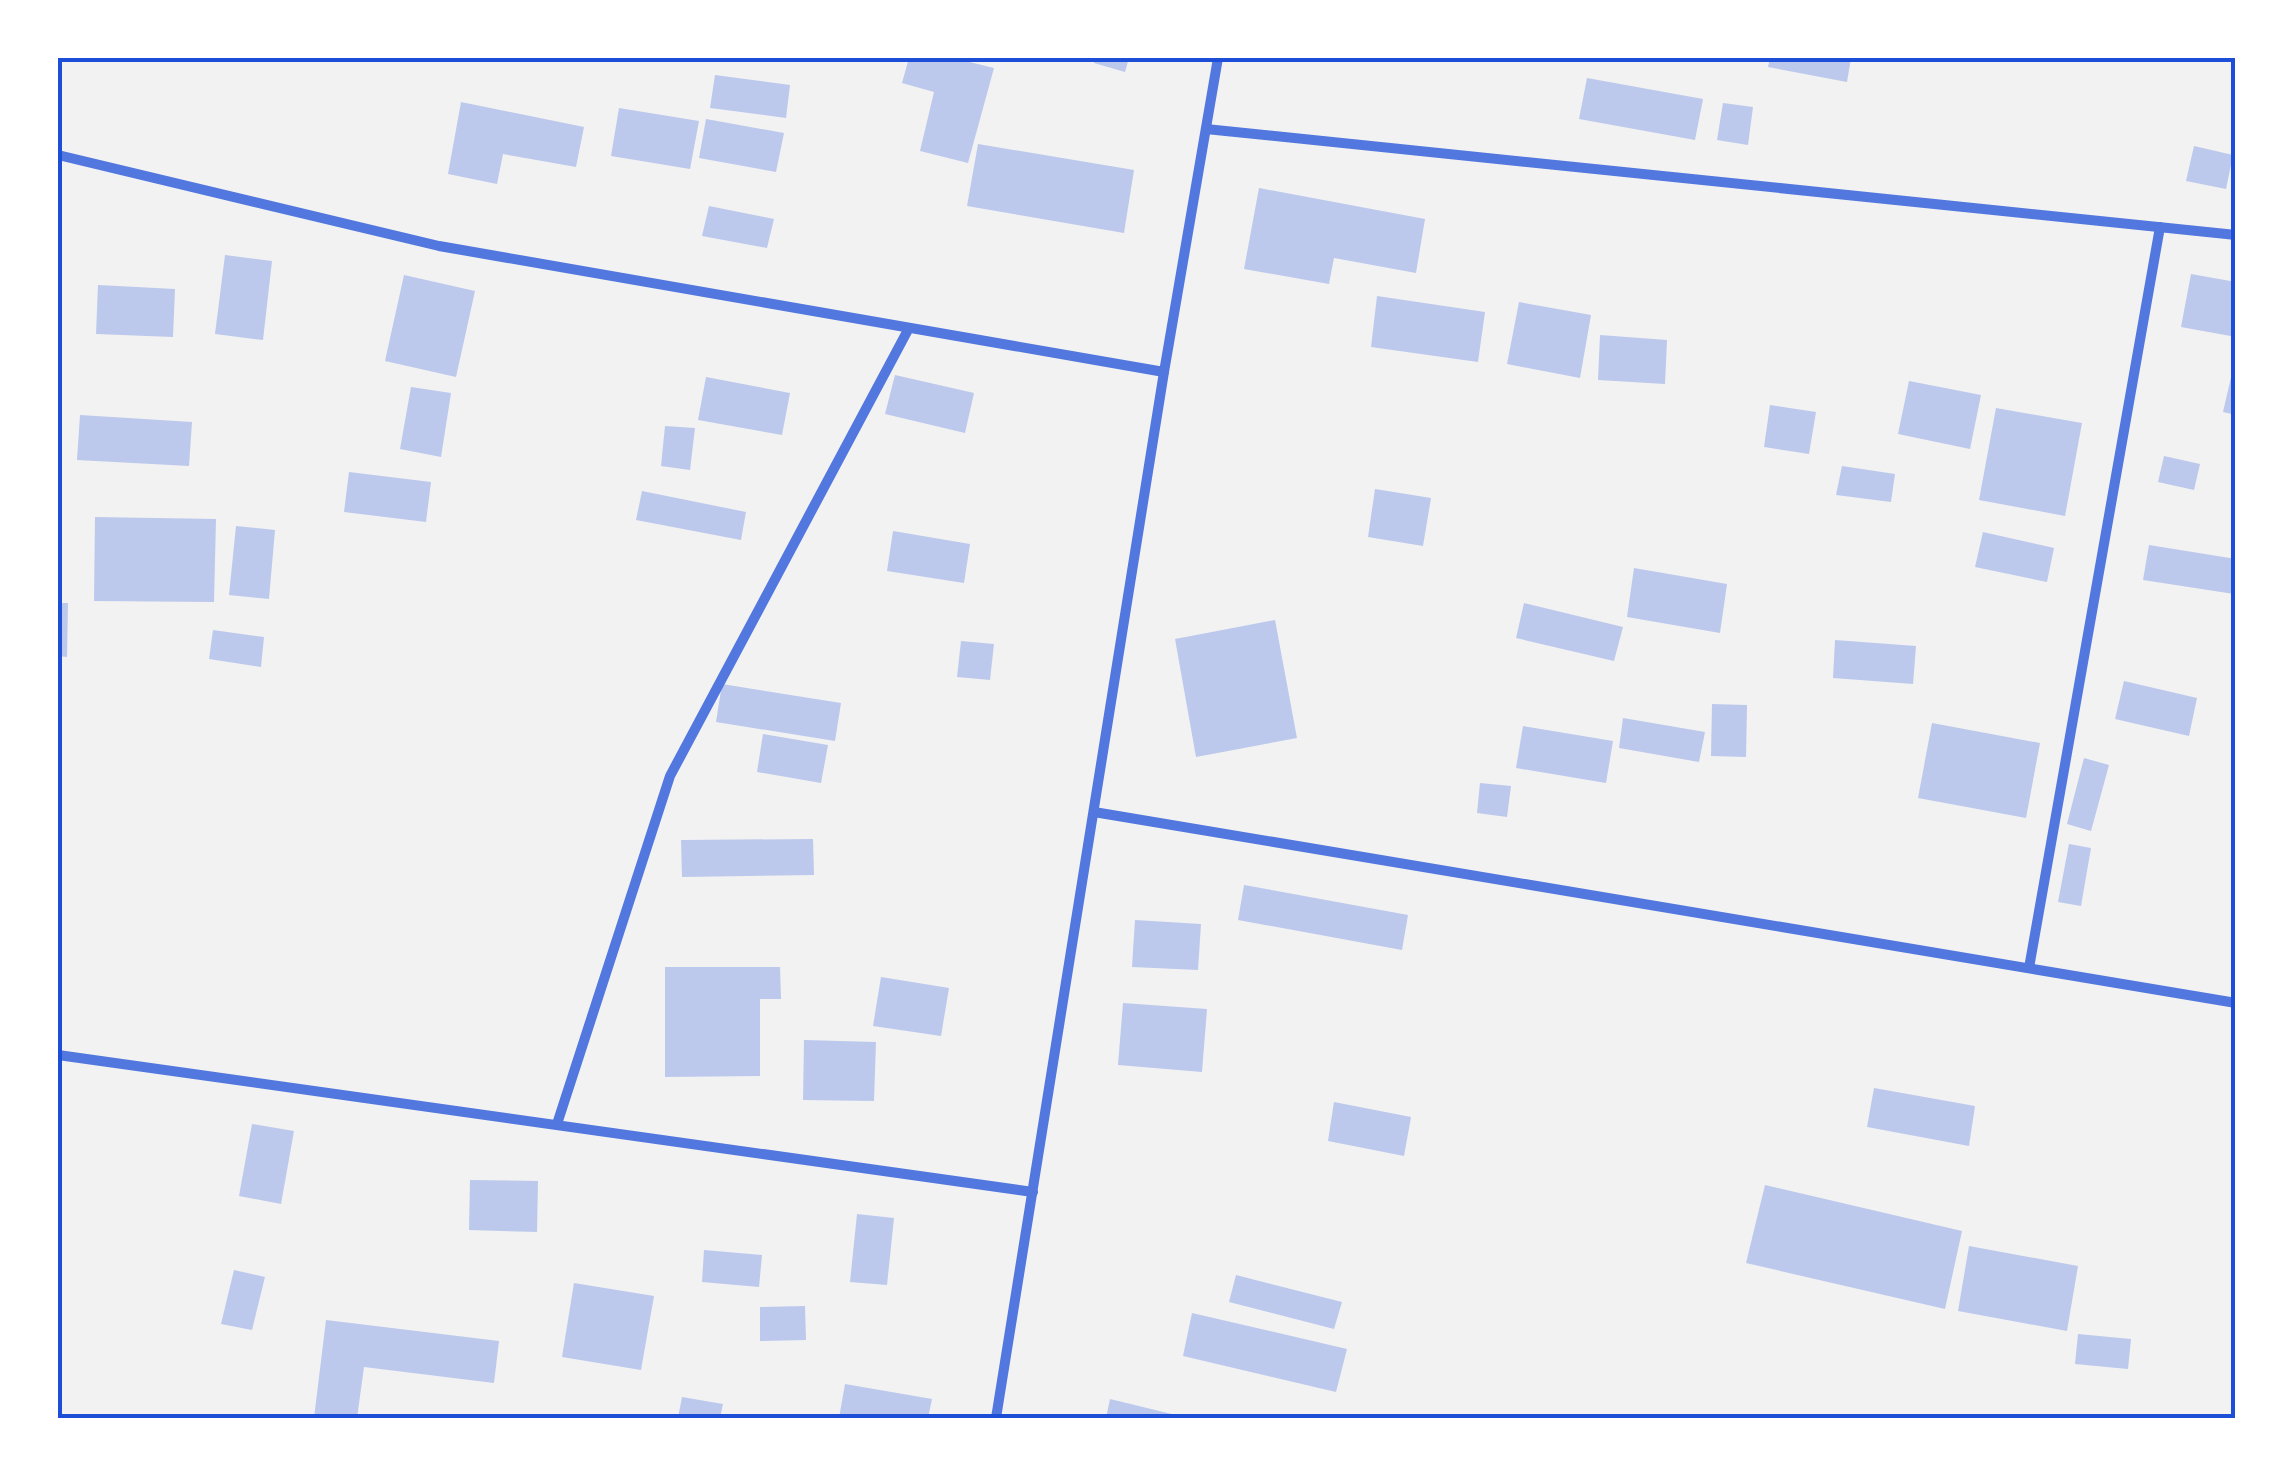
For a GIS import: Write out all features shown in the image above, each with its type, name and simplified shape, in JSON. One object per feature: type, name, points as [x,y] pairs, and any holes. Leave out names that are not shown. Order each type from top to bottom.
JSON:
[{"type":"street","points":[[996,1418],[1218,58]]},
{"type":"street","points":[[1206,129],[2236,235]]},
{"type":"street","points":[[58,155],[439,246],[1164,372]]},
{"type":"street","points":[[2029,968],[2160,227]]},
{"type":"street","points":[[557,1124],[670,776],[909,328]]},
{"type":"street","points":[[1094,812],[2236,1003]]},
{"type":"street","points":[[58,1054],[1033,1192]]},
{"type":"building","points":[[909,58],[953,58],[994,68],[968,163],[920,151],[934,92],[902,83]]},
{"type":"building","points":[[1096,58],[1129,58],[1125,72],[1094,63]]},
{"type":"building","points":[[1770,58],[1851,58],[1847,82],[1768,67]]},
{"type":"building","points":[[715,75],[790,85],[786,118],[710,108]]},
{"type":"building","points":[[1587,78],[1703,99],[1695,140],[1579,119]]},
{"type":"building","points":[[461,102],[584,127],[576,167],[503,154],[497,184],[448,174]]},
{"type":"building","points":[[1723,103],[1753,107],[1748,145],[1717,140]]},
{"type":"building","points":[[619,108],[699,121],[690,169],[611,156]]},
{"type":"building","points":[[706,119],[784,133],[776,172],[699,158]]},
{"type":"building","points":[[978,144],[1134,170],[1124,233],[967,206]]},
{"type":"building","points":[[2194,146],[2233,155],[2226,189],[2186,181]]},
{"type":"building","points":[[1259,188],[1425,219],[1416,273],[1334,258],[1329,284],[1244,269]]},
{"type":"building","points":[[709,206],[774,219],[767,248],[702,236]]},
{"type":"building","points":[[225,255],[272,261],[263,340],[215,334]]},
{"type":"building","points":[[2191,274],[2236,282],[2236,337],[2181,327]]},
{"type":"building","points":[[404,275],[475,291],[456,377],[385,361]]},
{"type":"building","points":[[98,285],[175,289],[173,337],[96,334]]},
{"type":"building","points":[[1377,296],[1485,312],[1478,362],[1371,347]]},
{"type":"building","points":[[1519,302],[1591,315],[1580,378],[1507,364]]},
{"type":"building","points":[[1600,335],[1667,340],[1665,384],[1598,380]]},
{"type":"building","points":[[2232,373],[2236,374],[2236,415],[2223,412]]},
{"type":"building","points":[[895,375],[974,393],[965,433],[885,414]]},
{"type":"building","points":[[706,377],[790,393],[782,435],[698,420]]},
{"type":"building","points":[[1909,381],[1981,395],[1970,449],[1898,434]]},
{"type":"building","points":[[411,387],[451,393],[441,457],[400,449]]},
{"type":"building","points":[[1770,405],[1816,412],[1809,454],[1764,447]]},
{"type":"building","points":[[1996,408],[2082,423],[2065,516],[1979,500]]},
{"type":"building","points":[[80,415],[192,422],[189,466],[77,460]]},
{"type":"building","points":[[665,426],[695,428],[690,470],[661,466]]},
{"type":"building","points":[[2164,456],[2200,464],[2194,490],[2158,482]]},
{"type":"building","points":[[1842,466],[1895,474],[1891,502],[1836,495]]},
{"type":"building","points":[[349,472],[431,482],[426,522],[344,512]]},
{"type":"building","points":[[1375,489],[1431,498],[1423,546],[1368,537]]},
{"type":"building","points":[[642,491],[746,512],[741,540],[636,520]]},
{"type":"building","points":[[95,517],[216,519],[214,602],[94,601]]},
{"type":"building","points":[[236,526],[275,530],[269,599],[229,595]]},
{"type":"building","points":[[893,531],[970,544],[964,583],[887,571]]},
{"type":"building","points":[[1983,532],[2054,548],[2047,582],[1975,567]]},
{"type":"building","points":[[2149,545],[2236,559],[2234,594],[2143,580]]},
{"type":"building","points":[[1634,568],[1727,584],[1720,633],[1627,617]]},
{"type":"building","points":[[58,603],[68,603],[67,657],[58,656]]},
{"type":"building","points":[[1524,603],[1623,627],[1614,661],[1516,638]]},
{"type":"building","points":[[1275,620],[1297,738],[1196,757],[1175,639]]},
{"type":"building","points":[[213,630],[264,637],[261,667],[209,659]]},
{"type":"building","points":[[1835,640],[1916,646],[1913,684],[1833,678]]},
{"type":"building","points":[[961,641],[994,644],[990,680],[957,677]]},
{"type":"building","points":[[2124,681],[2197,698],[2189,736],[2115,719]]},
{"type":"building","points":[[722,684],[841,703],[835,741],[716,722]]},
{"type":"building","points":[[1712,704],[1747,705],[1746,757],[1711,756]]},
{"type":"building","points":[[1623,718],[1705,732],[1699,762],[1619,748]]},
{"type":"building","points":[[1932,723],[2040,743],[2026,818],[1918,798]]},
{"type":"building","points":[[1523,726],[1613,741],[1606,783],[1516,768]]},
{"type":"building","points":[[763,734],[828,745],[821,783],[757,772]]},
{"type":"building","points":[[2084,758],[2109,765],[2091,831],[2067,824]]},
{"type":"building","points":[[1480,783],[1511,786],[1507,817],[1477,813]]},
{"type":"building","points":[[813,839],[814,875],[682,877],[681,840]]},
{"type":"building","points":[[2069,844],[2091,848],[2081,906],[2058,902]]},
{"type":"building","points":[[1244,885],[1408,915],[1402,950],[1238,920]]},
{"type":"building","points":[[1135,920],[1201,924],[1198,970],[1132,967]]},
{"type":"building","points":[[665,967],[780,967],[781,999],[760,999],[760,1076],[665,1077]]},
{"type":"building","points":[[881,977],[949,988],[941,1036],[873,1026]]},
{"type":"building","points":[[1123,1003],[1207,1009],[1202,1072],[1118,1065]]},
{"type":"building","points":[[804,1040],[876,1042],[874,1101],[803,1100]]},
{"type":"building","points":[[1874,1088],[1975,1106],[1969,1146],[1867,1127]]},
{"type":"building","points":[[1334,1102],[1411,1117],[1404,1156],[1328,1141]]},
{"type":"building","points":[[252,1124],[294,1131],[281,1204],[239,1196]]},
{"type":"building","points":[[470,1180],[538,1181],[537,1232],[469,1230]]},
{"type":"building","points":[[1765,1185],[1962,1231],[1945,1309],[1746,1263]]},
{"type":"building","points":[[857,1214],[894,1218],[887,1285],[850,1282]]},
{"type":"building","points":[[1969,1246],[2078,1266],[2067,1331],[1958,1311]]},
{"type":"building","points":[[704,1250],[762,1255],[759,1287],[702,1282]]},
{"type":"building","points":[[234,1270],[265,1277],[252,1330],[221,1324]]},
{"type":"building","points":[[1236,1275],[1342,1302],[1334,1329],[1229,1302]]},
{"type":"building","points":[[574,1283],[654,1296],[641,1370],[562,1357]]},
{"type":"building","points":[[805,1306],[806,1340],[760,1341],[760,1307]]},
{"type":"building","points":[[1192,1313],[1347,1349],[1336,1392],[1183,1356]]},
{"type":"building","points":[[326,1320],[499,1341],[494,1383],[364,1367],[357,1418],[314,1418]]},
{"type":"building","points":[[2078,1334],[2131,1339],[2128,1369],[2075,1364]]},
{"type":"building","points":[[845,1384],[932,1399],[928,1418],[839,1418]]},
{"type":"building","points":[[682,1397],[723,1404],[720,1418],[678,1418]]},
{"type":"building","points":[[1110,1399],[1184,1417],[1184,1418],[1106,1418]]}]
